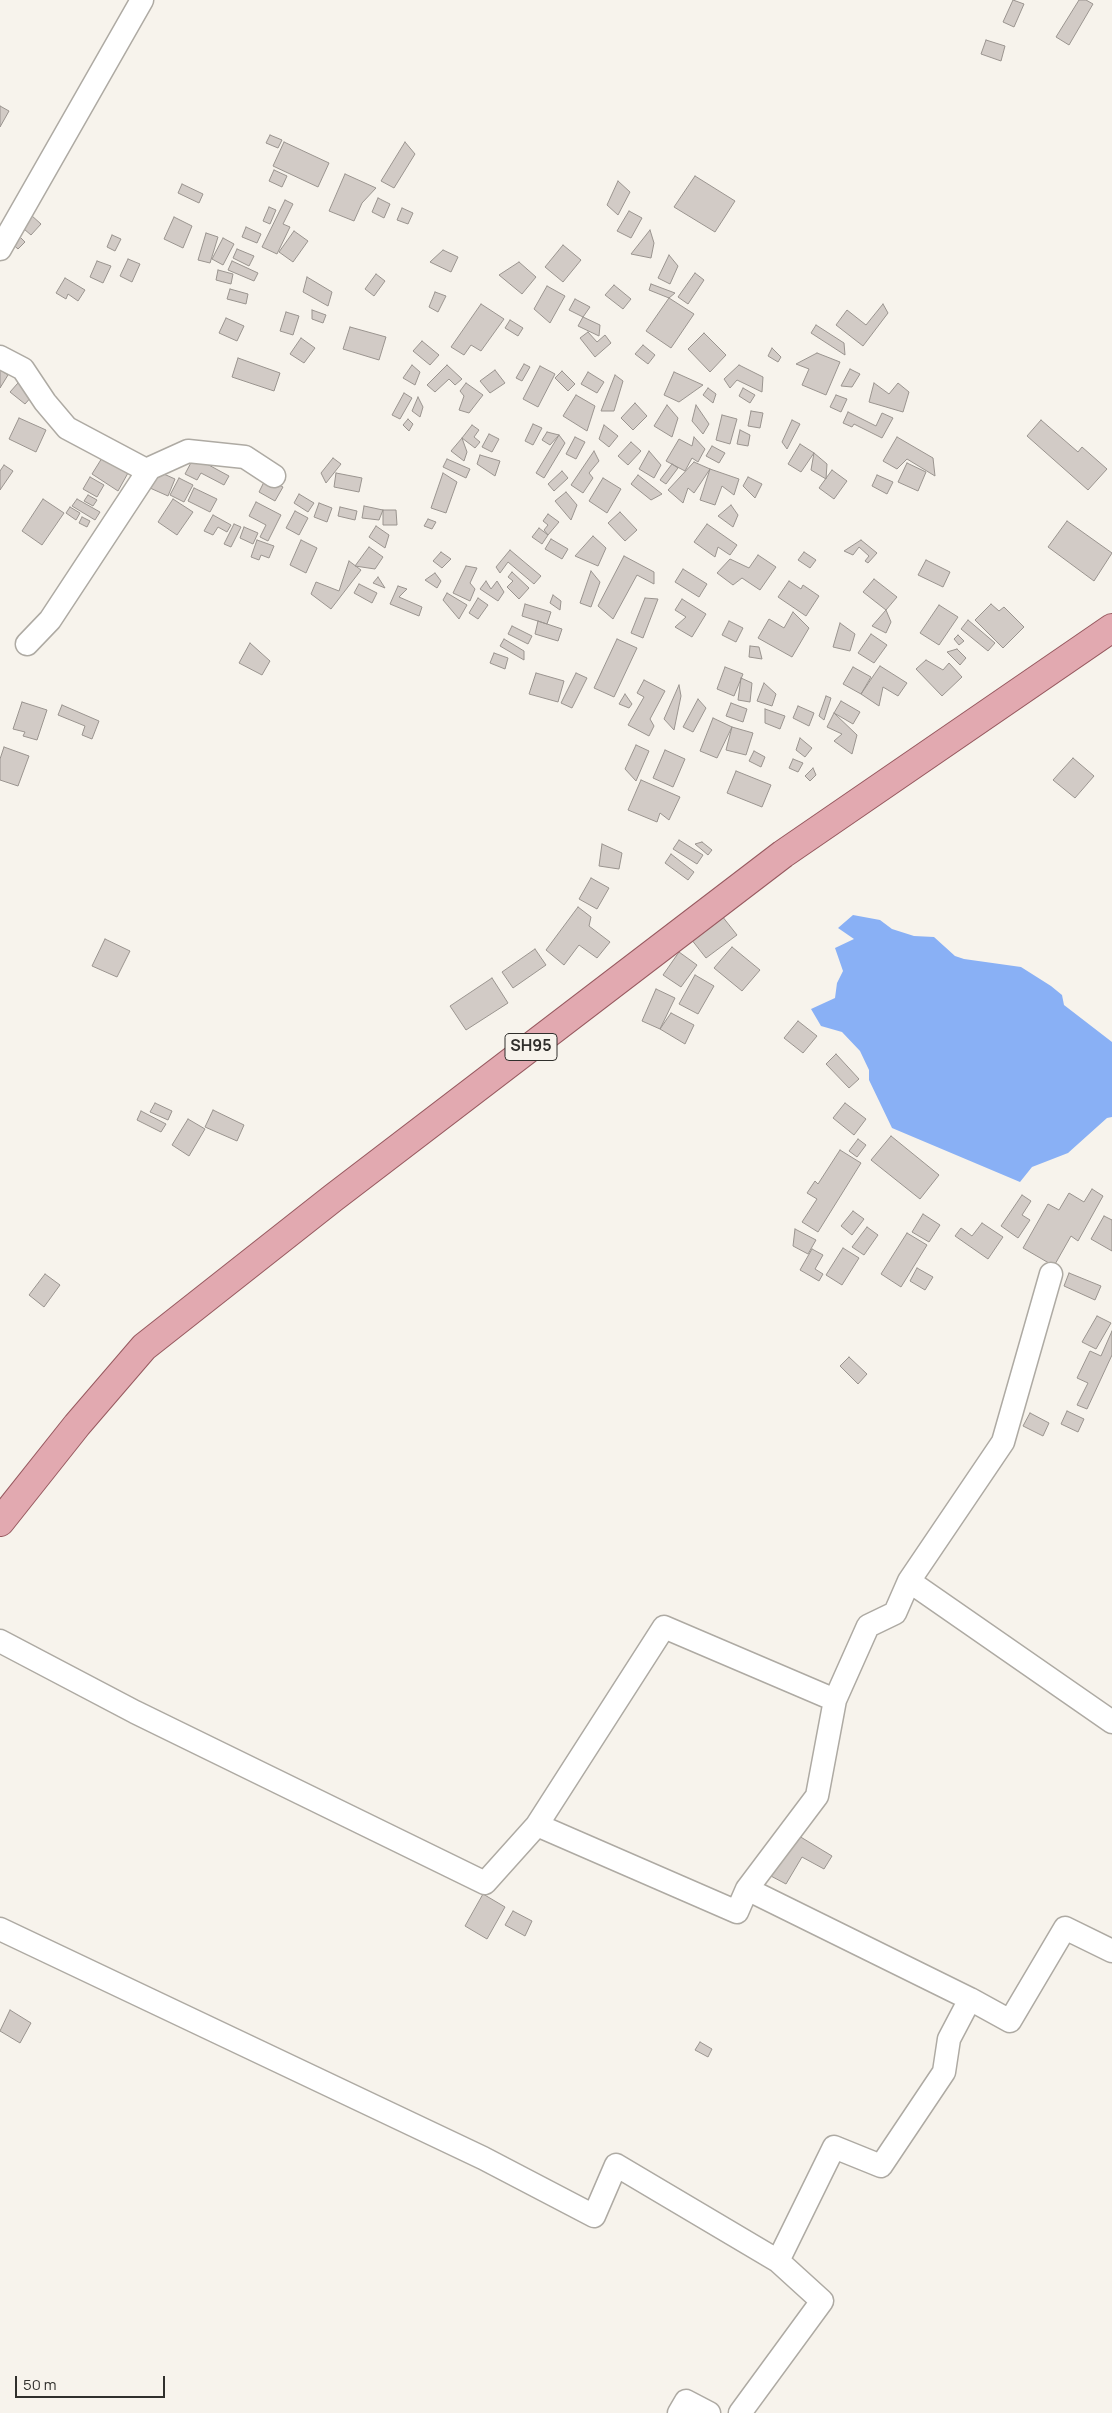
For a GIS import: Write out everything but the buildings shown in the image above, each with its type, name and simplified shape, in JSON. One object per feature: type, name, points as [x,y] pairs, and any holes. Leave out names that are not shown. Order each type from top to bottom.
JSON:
[{"type":"main road","name":"SH95","points":[[0,1522],[77,1425],[144,1347],[333,1198],[783,854],[1112,628]]},
{"type":"street","points":[[0,249],[142,0]]},
{"type":"street","points":[[0,356],[23,369],[45,402],[67,428],[146,470],[188,451],[245,457],[274,476]]},
{"type":"street","points":[[26,644],[50,620],[150,468]]},
{"type":"street","points":[[538,1826],[737,1912],[747,1889],[817,1796],[835,1700],[868,1626],[895,1613],[908,1581],[1003,1442],[1051,1274]]},
{"type":"street","points":[[908,1581],[1112,1722]]},
{"type":"street","points":[[0,1641],[144,1716],[485,1883],[538,1826],[664,1627],[835,1700]]},
{"type":"street","points":[[747,1889],[1010,2020],[1065,1928],[1112,1952]]},
{"type":"street","points":[[0,1930],[482,2158],[594,2216],[616,2165],[778,2261],[822,2301],[740,2413]]},
{"type":"street","points":[[778,2261],[834,2147],[880,2166],[944,2072],[949,2039],[970,1999]]},
{"type":"street","points":[[679,2413],[686,2401],[709,2413]]},
{"type":"water","points":[[853,915],[880,920],[892,929],[914,936],[934,937],[955,956],[964,959],[1021,967],[1051,986],[1062,995],[1064,1005],[1112,1042],[1112,1117],[1107,1118],[1068,1153],[1032,1167],[1020,1182],[892,1128],[869,1080],[869,1070],[860,1051],[842,1032],[821,1026],[811,1009],[835,998],[837,983],[843,971],[835,948],[854,939],[838,928]]}]
